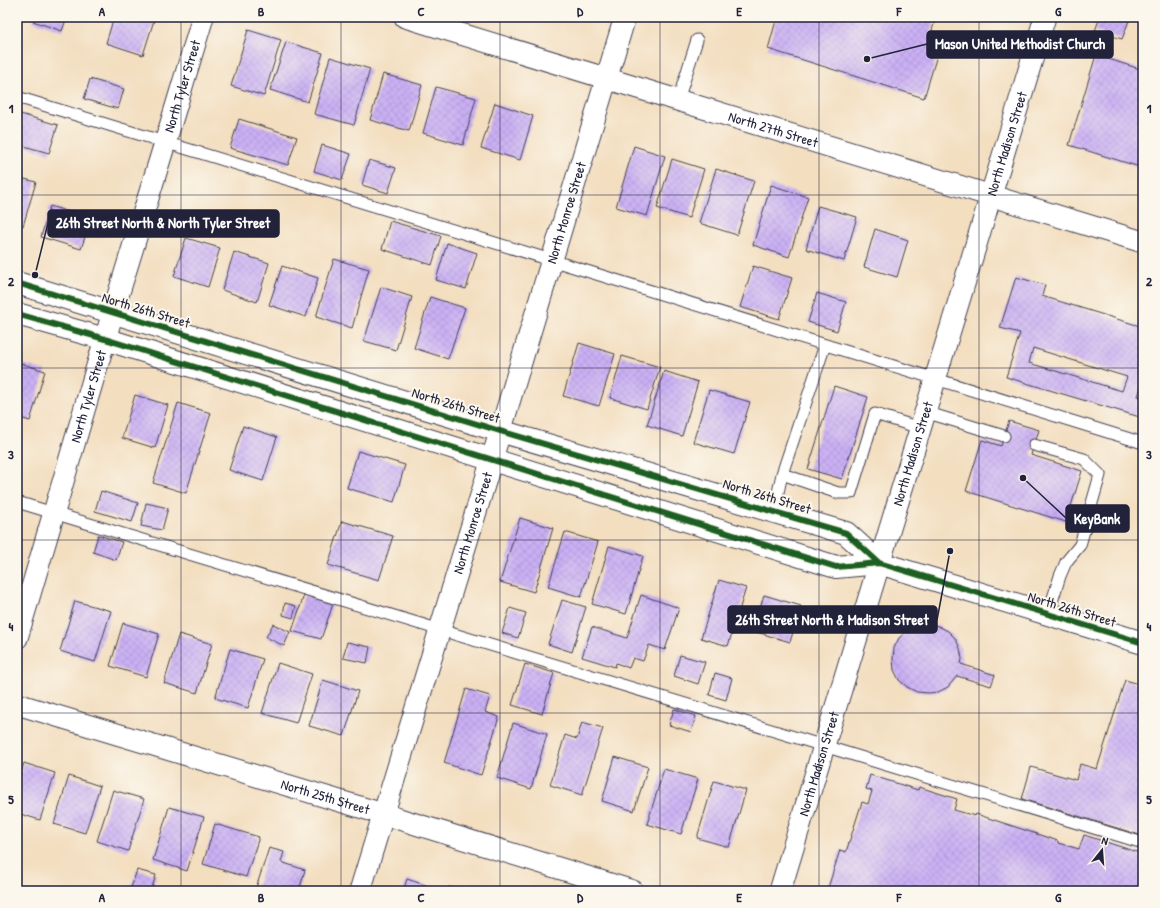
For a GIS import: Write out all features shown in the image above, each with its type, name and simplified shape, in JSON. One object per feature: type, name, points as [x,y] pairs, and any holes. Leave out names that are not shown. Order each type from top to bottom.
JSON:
[{"type":"street","name":"North Tyler Street","points":[[17,638],[113,312],[203,17]]},
{"type":"street","name":"North 27th Street","points":[[404,17],[1143,242]]},
{"type":"street","name":"North Monroe Street","points":[[360,891],[625,17]]},
{"type":"street","name":"North Madison Street","points":[[780,891],[1045,17]]},
{"type":"street","name":"North 26th Street","points":[[17,283],[500,431],[846,533],[879,563]]},
{"type":"street","name":"North 26th Street","points":[[17,314],[491,459],[836,567],[879,563],[1143,643]]},
{"type":"street","name":"North 25th Street","points":[[17,704],[633,891]]},
{"type":"lane","points":[[678,100],[697,40]]},
{"type":"lane","points":[[17,97],[1143,443]]},
{"type":"lane","points":[[774,511],[782,474],[825,345]]},
{"type":"lane","points":[[782,474],[838,493],[851,493],[875,414],[923,420],[1004,436]]},
{"type":"lane","points":[[1034,445],[1084,460],[1100,475],[1080,545],[1066,562],[1048,614]]},
{"type":"lane","points":[[17,502],[1143,843]]},
{"type":"building","points":[[35,17],[67,17],[62,31],[33,21]]},
{"type":"building","points":[[114,17],[155,17],[143,55],[106,43]]},
{"type":"building","points":[[777,17],[936,17],[930,37],[942,39],[924,98],[768,49]]},
{"type":"building","points":[[1100,17],[1130,18],[1122,39],[1095,31]]},
{"type":"building","points":[[248,30],[281,40],[264,96],[231,86]]},
{"type":"building","points":[[286,42],[323,53],[308,102],[270,90]]},
{"type":"building","points":[[1096,55],[1143,70],[1143,168],[1069,145]]},
{"type":"building","points":[[330,57],[370,69],[354,125],[314,114]]},
{"type":"building","points":[[383,74],[422,85],[409,131],[370,120]]},
{"type":"building","points":[[90,79],[124,89],[118,109],[84,99]]},
{"type":"building","points":[[436,87],[476,98],[463,145],[423,133]]},
{"type":"building","points":[[495,103],[533,116],[520,160],[481,148]]},
{"type":"building","points":[[17,113],[58,125],[49,153],[17,144]]},
{"type":"building","points":[[239,119],[297,137],[288,165],[230,148]]},
{"type":"building","points":[[322,145],[351,154],[342,180],[314,171]]},
{"type":"building","points":[[634,146],[665,156],[647,216],[616,207]]},
{"type":"building","points":[[672,159],[704,169],[689,218],[657,208]]},
{"type":"building","points":[[369,160],[396,168],[388,193],[362,185]]},
{"type":"building","points":[[716,169],[754,181],[737,235],[699,223]]},
{"type":"building","points":[[17,177],[36,182],[23,226],[17,224]]},
{"type":"building","points":[[771,185],[808,197],[789,257],[753,245]]},
{"type":"building","points":[[50,206],[91,219],[81,249],[41,237]]},
{"type":"building","points":[[818,206],[857,217],[844,261],[806,249]]},
{"type":"building","points":[[390,221],[441,236],[432,265],[382,249]]},
{"type":"building","points":[[875,229],[908,240],[897,277],[864,267]]},
{"type":"building","points":[[186,238],[220,248],[208,287],[174,276]]},
{"type":"building","points":[[447,243],[477,253],[466,289],[436,280]]},
{"type":"building","points":[[234,252],[269,263],[257,302],[222,290]]},
{"type":"building","points":[[334,259],[369,269],[352,328],[316,317]]},
{"type":"building","points":[[282,266],[318,278],[306,317],[269,305]]},
{"type":"building","points":[[753,266],[792,278],[779,319],[740,307]]},
{"type":"building","points":[[1016,277],[1045,285],[1042,296],[1143,327],[1143,380],[1138,396],[1143,398],[1143,418],[1006,377],[1020,333],[1000,328]],"holes":[[[1033,348],[1127,377],[1122,391],[1029,363]]]},
{"type":"building","points":[[381,287],[412,297],[396,350],[364,341]]},
{"type":"building","points":[[817,293],[846,302],[837,331],[808,322]]},
{"type":"building","points":[[430,297],[465,308],[448,359],[414,348]]},
{"type":"building","points":[[579,343],[615,354],[599,406],[563,396]]},
{"type":"building","points":[[622,356],[660,367],[647,409],[610,398]]},
{"type":"building","points":[[17,362],[45,371],[30,421],[17,417]]},
{"type":"building","points":[[664,371],[698,382],[682,436],[647,425]]},
{"type":"building","points":[[834,386],[868,397],[842,479],[808,469]]},
{"type":"building","points":[[709,390],[750,402],[734,454],[693,442]]},
{"type":"building","points":[[135,395],[168,405],[155,448],[122,438]]},
{"type":"building","points":[[178,403],[211,413],[186,493],[153,483]]},
{"type":"building","points":[[1009,421],[1039,430],[1031,455],[1082,471],[1066,522],[966,491],[982,440],[1001,446]]},
{"type":"building","points":[[243,426],[277,437],[263,481],[229,470]]},
{"type":"building","points":[[358,451],[405,465],[394,502],[347,488]]},
{"type":"building","points":[[101,491],[138,503],[132,522],[95,511]]},
{"type":"building","points":[[146,503],[168,508],[162,530],[141,526]]},
{"type":"building","points":[[520,518],[553,528],[534,592],[500,582]]},
{"type":"building","points":[[342,521],[393,536],[379,580],[328,565]]},
{"type":"building","points":[[565,532],[598,542],[581,597],[548,587]]},
{"type":"building","points":[[98,535],[122,542],[116,560],[93,552]]},
{"type":"building","points":[[609,546],[643,556],[626,614],[592,604]]},
{"type":"building","points":[[719,580],[746,588],[728,646],[701,638]]},
{"type":"building","points":[[304,595],[333,604],[321,639],[292,631]]},
{"type":"building","points":[[641,595],[679,608],[665,650],[649,645],[643,661],[633,658],[629,668],[616,663],[615,667],[582,657],[592,627],[627,638]]},
{"type":"building","points":[[764,595],[801,606],[790,642],[753,631]]},
{"type":"building","points":[[562,600],[586,607],[572,652],[548,644]]},
{"type":"building","points":[[75,601],[111,611],[95,662],[60,651]]},
{"type":"building","points":[[285,603],[296,606],[293,618],[283,615]]},
{"type":"building","points":[[510,608],[526,613],[518,638],[502,633]]},
{"type":"building","points":[[123,623],[159,634],[146,677],[110,666]]},
{"type":"building","points":[[273,624],[290,632],[284,646],[266,637]]},
{"type":"building","points":[[927,624],[938,626],[948,631],[955,638],[960,648],[962,659],[961,664],[995,675],[991,686],[957,676],[948,687],[938,692],[928,693],[917,692],[907,687],[899,680],[894,670],[893,659],[894,648],[899,638],[916,626]]},
{"type":"building","points":[[179,634],[212,644],[197,693],[164,683]]},
{"type":"building","points":[[347,642],[370,647],[367,663],[343,658]]},
{"type":"building","points":[[230,649],[263,659],[248,708],[215,698]]},
{"type":"building","points":[[680,655],[705,662],[698,684],[674,676]]},
{"type":"building","points":[[278,663],[312,674],[296,723],[262,713]]},
{"type":"building","points":[[525,664],[554,673],[542,714],[512,705]]},
{"type":"building","points":[[715,673],[732,678],[726,700],[709,695]]},
{"type":"building","points":[[323,680],[358,691],[344,736],[309,726]]},
{"type":"building","points":[[1125,680],[1143,685],[1143,836],[1022,799],[1031,767],[1076,780],[1080,764],[1097,769]]},
{"type":"building","points":[[466,689],[490,696],[485,712],[499,717],[481,775],[444,763]]},
{"type":"building","points":[[674,709],[696,716],[691,732],[669,725]]},
{"type":"building","points":[[582,722],[603,728],[582,795],[550,785],[565,735],[577,739]]},
{"type":"building","points":[[513,723],[547,734],[531,789],[497,778]]},
{"type":"building","points":[[615,757],[648,767],[634,811],[602,801]]},
{"type":"building","points":[[24,763],[55,773],[40,820],[17,813],[17,785]]},
{"type":"building","points":[[664,769],[698,779],[681,834],[647,824]]},
{"type":"building","points":[[870,775],[918,790],[919,787],[957,799],[954,810],[975,816],[976,814],[1058,841],[1058,843],[1079,849],[1084,835],[1143,854],[1143,884],[1141,891],[827,891],[840,850],[846,852],[862,802],[868,804],[872,791],[866,789]]},
{"type":"building","points":[[69,776],[100,786],[85,833],[54,824]]},
{"type":"building","points":[[714,781],[746,790],[729,847],[697,838]]},
{"type":"building","points":[[113,790],[144,799],[128,851],[97,841]]},
{"type":"building","points":[[169,807],[204,817],[187,871],[153,860]]},
{"type":"building","points":[[215,824],[259,837],[246,877],[203,864]]},
{"type":"building","points":[[269,848],[284,852],[281,862],[305,870],[299,891],[255,891]]},
{"type":"building","points":[[137,870],[156,875],[151,891],[130,891]]},
{"type":"building","points":[[407,879],[437,889],[437,891],[403,891]]},
{"type":"building","points":[[449,887],[462,891],[448,891]]},
{"type":"cycle path","points":[[17,283],[500,431],[846,533],[879,563]]},
{"type":"cycle path","points":[[17,314],[105,339],[836,567],[879,563],[1143,643]]},
{"type":"place","name":"Mason United Methodist Church","points":[[867,59]]},
{"type":"place","name":"26th Street North & North Tyler Street","points":[[35,275]]},
{"type":"place","name":"KeyBank","points":[[1023,478]]},
{"type":"place","name":"26th Street North & Madison Street","points":[[950,551]]}]
